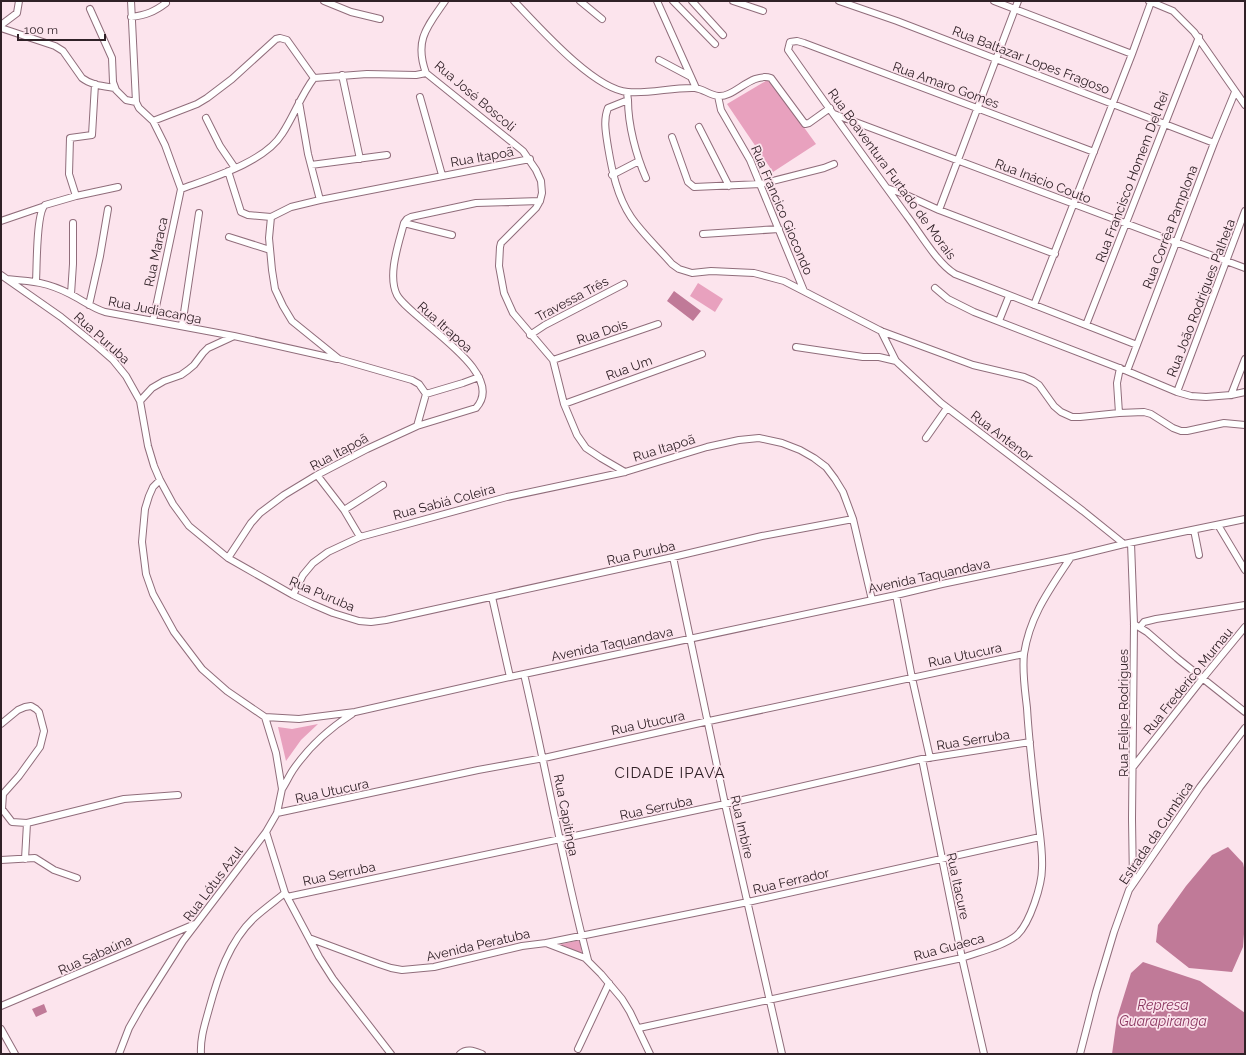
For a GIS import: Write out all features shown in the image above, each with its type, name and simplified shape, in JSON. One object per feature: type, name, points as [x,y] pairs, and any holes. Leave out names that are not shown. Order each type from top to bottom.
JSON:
[{"type":"street","points":[[19,1],[17,13],[1,27],[55,46],[63,51],[82,78],[89,83],[115,88]]},
{"type":"street","points":[[131,1],[136,102],[139,108],[152,121],[165,145],[181,188],[228,171],[263,154],[282,136],[314,78]]},
{"type":"street","points":[[131,17],[145,15],[166,2],[173,1]]},
{"type":"street","points":[[324,1],[351,12],[380,19]]},
{"type":"street","name":"Rua José Boscoli","points":[[445,1],[426,28],[422,37],[421,54],[426,73],[513,142],[530,159]]},
{"type":"street","points":[[514,1],[561,50],[605,85],[628,92],[696,88],[718,96],[725,95],[757,78],[766,76],[771,78],[805,124],[810,123],[830,108]]},
{"type":"street","points":[[580,1],[602,19]]},
{"type":"street","points":[[657,1],[696,88]]},
{"type":"street","points":[[672,1],[715,44]]},
{"type":"street","points":[[692,1],[723,35]]},
{"type":"street","points":[[733,1],[742,3],[763,12]]},
{"type":"street","name":"Rua Baltazar Lopes Fragoso","points":[[840,1],[996,58],[1214,142]]},
{"type":"street","points":[[994,1],[1132,54]]},
{"type":"street","points":[[939,210],[1018,1]]},
{"type":"street","points":[[1034,305],[1132,54],[1150,1],[1173,11],[1199,37],[1245,105]]},
{"type":"street","points":[[90,9],[112,58],[113,82],[115,88],[126,100],[136,102]]},
{"type":"street","name":"Rua Francisco Homem Del Rei","points":[[1086,325],[1199,37]]},
{"type":"street","points":[[152,121],[196,104],[207,98],[276,39],[280,38],[287,40],[314,78]]},
{"type":"street","name":"Rua Amaro Gomes","points":[[790,42],[798,41],[804,43],[1094,152]]},
{"type":"street","name":"Rua Boaventura Furtado de Morais","points":[[790,42],[788,50],[887,188],[949,270],[955,274],[1009,296],[1137,345]]},
{"type":"street","points":[[659,60],[692,77]]},
{"type":"street","points":[[314,78],[367,74],[416,75],[426,73]]},
{"type":"street","points":[[342,76],[360,159]]},
{"type":"street","points":[[76,196],[69,174],[70,138],[92,135],[95,84]]},
{"type":"street","points":[[628,92],[628,111],[639,161],[646,178]]},
{"type":"street","name":"Rua Corrêa Pamplona","points":[[1127,371],[1214,142],[1235,92]]},
{"type":"street","name":"Rua Francico Giocondo","points":[[718,96],[721,110],[746,150],[761,184],[804,291]]},
{"type":"street","points":[[420,97],[442,175]]},
{"type":"street","points":[[628,100],[608,108],[605,116],[606,135],[612,175],[621,198],[631,217],[672,264],[679,269],[692,273],[754,273],[784,281],[882,331],[973,365],[1024,377],[1033,381],[1039,385],[1054,406],[1061,412],[1072,417],[1144,412],[1151,414],[1181,431],[1224,424],[1245,425]]},
{"type":"street","points":[[300,102],[311,166],[320,200]]},
{"type":"street","name":"Rua Inácio Couto","points":[[834,114],[1245,268]]},
{"type":"street","points":[[206,118],[220,146],[235,168]]},
{"type":"street","points":[[699,127],[729,186]]},
{"type":"street","points":[[672,137],[678,157],[690,185],[694,187],[761,184],[824,168],[834,164]]},
{"type":"street","points":[[311,166],[387,155]]},
{"type":"street","name":"Rua Itapoã","points":[[271,217],[291,207],[320,200],[530,159],[541,181],[542,193],[536,208],[501,243],[499,266],[504,293],[513,313],[530,335],[545,349],[553,360],[564,404],[577,435],[586,448],[625,472],[707,447],[739,440],[759,438],[782,443],[800,450],[814,458],[826,468],[843,492],[853,519],[872,600]]},
{"type":"street","points":[[612,175],[639,161]]},
{"type":"street","points":[[228,171],[241,212],[248,215],[271,217],[270,250],[275,289],[292,321],[339,360],[412,380],[419,384],[426,394],[418,426]]},
{"type":"street","points":[[1,221],[45,205],[76,196],[118,187]]},
{"type":"street","name":"Rua Maraca","points":[[153,321],[181,188]]},
{"type":"street","points":[[887,188],[939,210],[1055,254]]},
{"type":"street","points":[[452,235],[404,223],[411,217],[476,203],[540,201]]},
{"type":"street","points":[[36,281],[38,234],[40,212],[42,207]]},
{"type":"street","points":[[89,305],[108,210]]},
{"type":"street","name":"Rua João Rodrigues Palheta","points":[[1177,392],[1245,211]]},
{"type":"street","points":[[182,326],[199,214]]},
{"type":"street","points":[[71,294],[73,223]]},
{"type":"street","name":"Rua Itrapoa","points":[[404,223],[393,272],[397,294],[407,307],[456,348],[479,377],[483,393],[482,402],[476,408],[418,426]]},
{"type":"street","points":[[703,234],[779,229]]},
{"type":"street","points":[[229,237],[270,250]]},
{"type":"street","name":"Rua Judiacanga","points":[[4,277],[36,281],[71,294],[96,309],[105,312],[234,336],[339,360]]},
{"type":"street","name":"Rua Puruba","points":[[4,277],[61,317],[98,346],[113,360],[126,376],[140,401],[148,446],[160,480],[173,504],[190,526],[228,558],[293,595],[333,613],[359,621],[371,622],[386,620],[762,536],[853,519]]},
{"type":"street","name":"Travessa Três","points":[[530,335],[545,325],[624,284]]},
{"type":"street","points":[[935,288],[948,299],[974,312],[1120,368],[1177,392],[1198,397],[1232,395],[1245,392]]},
{"type":"street","points":[[999,321],[1009,296]]},
{"type":"street","name":"Rua Dois","points":[[553,360],[658,324]]},
{"type":"street","name":"Rua Antenor","points":[[882,331],[896,361],[947,408],[1083,511],[1128,543]]},
{"type":"street","points":[[140,401],[152,388],[188,370],[208,348],[234,336]]},
{"type":"street","points":[[796,347],[863,357],[879,357],[896,361]]},
{"type":"street","name":"Rua Um","points":[[564,404],[702,354]]},
{"type":"street","points":[[1232,395],[1245,359]]},
{"type":"street","points":[[1119,413],[1117,383],[1120,368]]},
{"type":"street","points":[[426,394],[479,377]]},
{"type":"street","points":[[926,438],[947,408]]},
{"type":"street","name":"Rua Itapoã","points":[[228,558],[251,523],[260,513],[284,495],[317,475],[367,449],[418,426]]},
{"type":"street","name":"Rua Sabiá Coleira","points":[[293,595],[303,575],[313,563],[328,552],[360,537],[507,497],[625,472]]},
{"type":"street","points":[[317,475],[344,510],[360,537]]},
{"type":"street","points":[[160,480],[153,487],[145,509],[142,542],[146,574],[153,594],[174,632],[202,669],[227,691],[265,717]]},
{"type":"street","points":[[344,510],[383,485]]},
{"type":"street","name":"Avenida Taquandava","points":[[265,717],[299,719],[355,712],[510,677],[1245,519]]},
{"type":"street","points":[[1218,525],[1245,570]]},
{"type":"street","points":[[1194,530],[1199,555]]},
{"type":"street","name":"Rua Felipe Rodrigues","points":[[1128,543],[1137,625],[1132,820],[1133,883]]},
{"type":"street","name":"Rua Imbire","points":[[673,557],[709,721],[725,804],[782,1054]]},
{"type":"street","name":"Rua Guaeca","points":[[639,1028],[962,958],[1004,943],[1018,934],[1029,917],[1037,896],[1041,879],[1042,860],[1030,742],[1024,673],[1024,654],[1032,623],[1040,604],[1071,557]]},
{"type":"street","points":[[896,595],[912,678],[930,758]]},
{"type":"street","points":[[492,597],[510,677]]},
{"type":"street","points":[[1245,605],[1156,618],[1137,625],[1245,712]]},
{"type":"street","name":"Rua Frederico Murnau","points":[[1134,767],[1203,678],[1245,627]]},
{"type":"street","name":"Rua Utucura","points":[[277,813],[335,802],[478,770],[544,758],[709,721],[1024,654]]},
{"type":"street","name":"Rua Capitinga","points":[[524,674],[544,758],[581,936],[588,960]]},
{"type":"street","points":[[1,724],[18,710],[31,706],[39,712],[44,731],[40,747],[19,776],[3,794],[2,809],[12,822],[26,824],[124,799],[178,795]]},
{"type":"street","points":[[282,789],[293,770],[320,739],[355,712]]},
{"type":"street","name":"Rua Lótus Azul","points":[[119,1054],[129,1028],[153,985],[183,941],[266,832],[277,813],[282,789],[276,753],[265,717]]},
{"type":"street","name":"Estrada da Cumbica","points":[[1080,1054],[1096,992],[1114,932],[1129,890],[1200,787],[1245,728]]},
{"type":"street","name":"Rua Serruba","points":[[286,895],[725,804],[922,759],[1030,742]]},
{"type":"street","name":"Rua Itacure","points":[[922,759],[941,859],[984,1054]]},
{"type":"street","points":[[25,859],[26,824]]},
{"type":"street","points":[[266,832],[286,895],[309,938],[333,979],[391,1054]]},
{"type":"street","name":"Rua Ferrador","points":[[546,942],[748,902],[1040,837]]},
{"type":"street","points":[[1,860],[35,858],[54,870],[77,878]]},
{"type":"street","points":[[201,1054],[200,1044],[202,1033],[218,978],[228,954],[253,919],[286,895]]},
{"type":"street","name":"Rua Sabaúna","points":[[2,1006],[197,923]]},
{"type":"street","name":"Avenida Peratuba","points":[[309,938],[379,964],[402,970],[434,967],[522,946],[546,942],[588,960],[622,999],[639,1028],[650,1054]]},
{"type":"street","points":[[578,1049],[609,983]]},
{"type":"street","points":[[1,1029],[4,1041],[15,1054]]},
{"type":"street","points":[[460,1054],[470,1050],[482,1054]]},
{"type":"shaded area","points":[[769,79],[816,144],[773,172],[727,104]]},
{"type":"shaded area","points":[[698,283],[723,299],[715,312],[690,296]]},
{"type":"shaded area","points":[[318,724],[301,740],[286,761],[278,727],[292,729]]},
{"type":"shaded area","points":[[580,940],[582,954],[558,945]]},
{"type":"water","points":[[674,291],[701,311],[693,321],[667,301]]},
{"type":"water","name":"Represa Guarapiranga","points":[[1228,847],[1243,863],[1245,872],[1245,921],[1243,947],[1232,972],[1189,968],[1156,942],[1158,925],[1186,886],[1212,855]]},
{"type":"water","name":"Represa Guarapiranga","points":[[1143,962],[1200,981],[1245,1013],[1245,1054],[1112,1054],[1117,1018],[1131,973]]},
{"type":"water","points":[[44,1004],[47,1012],[36,1017],[32,1009]]},
{"type":"district","name":"CIDADE IPAVA","points":[[670,773]]}]
